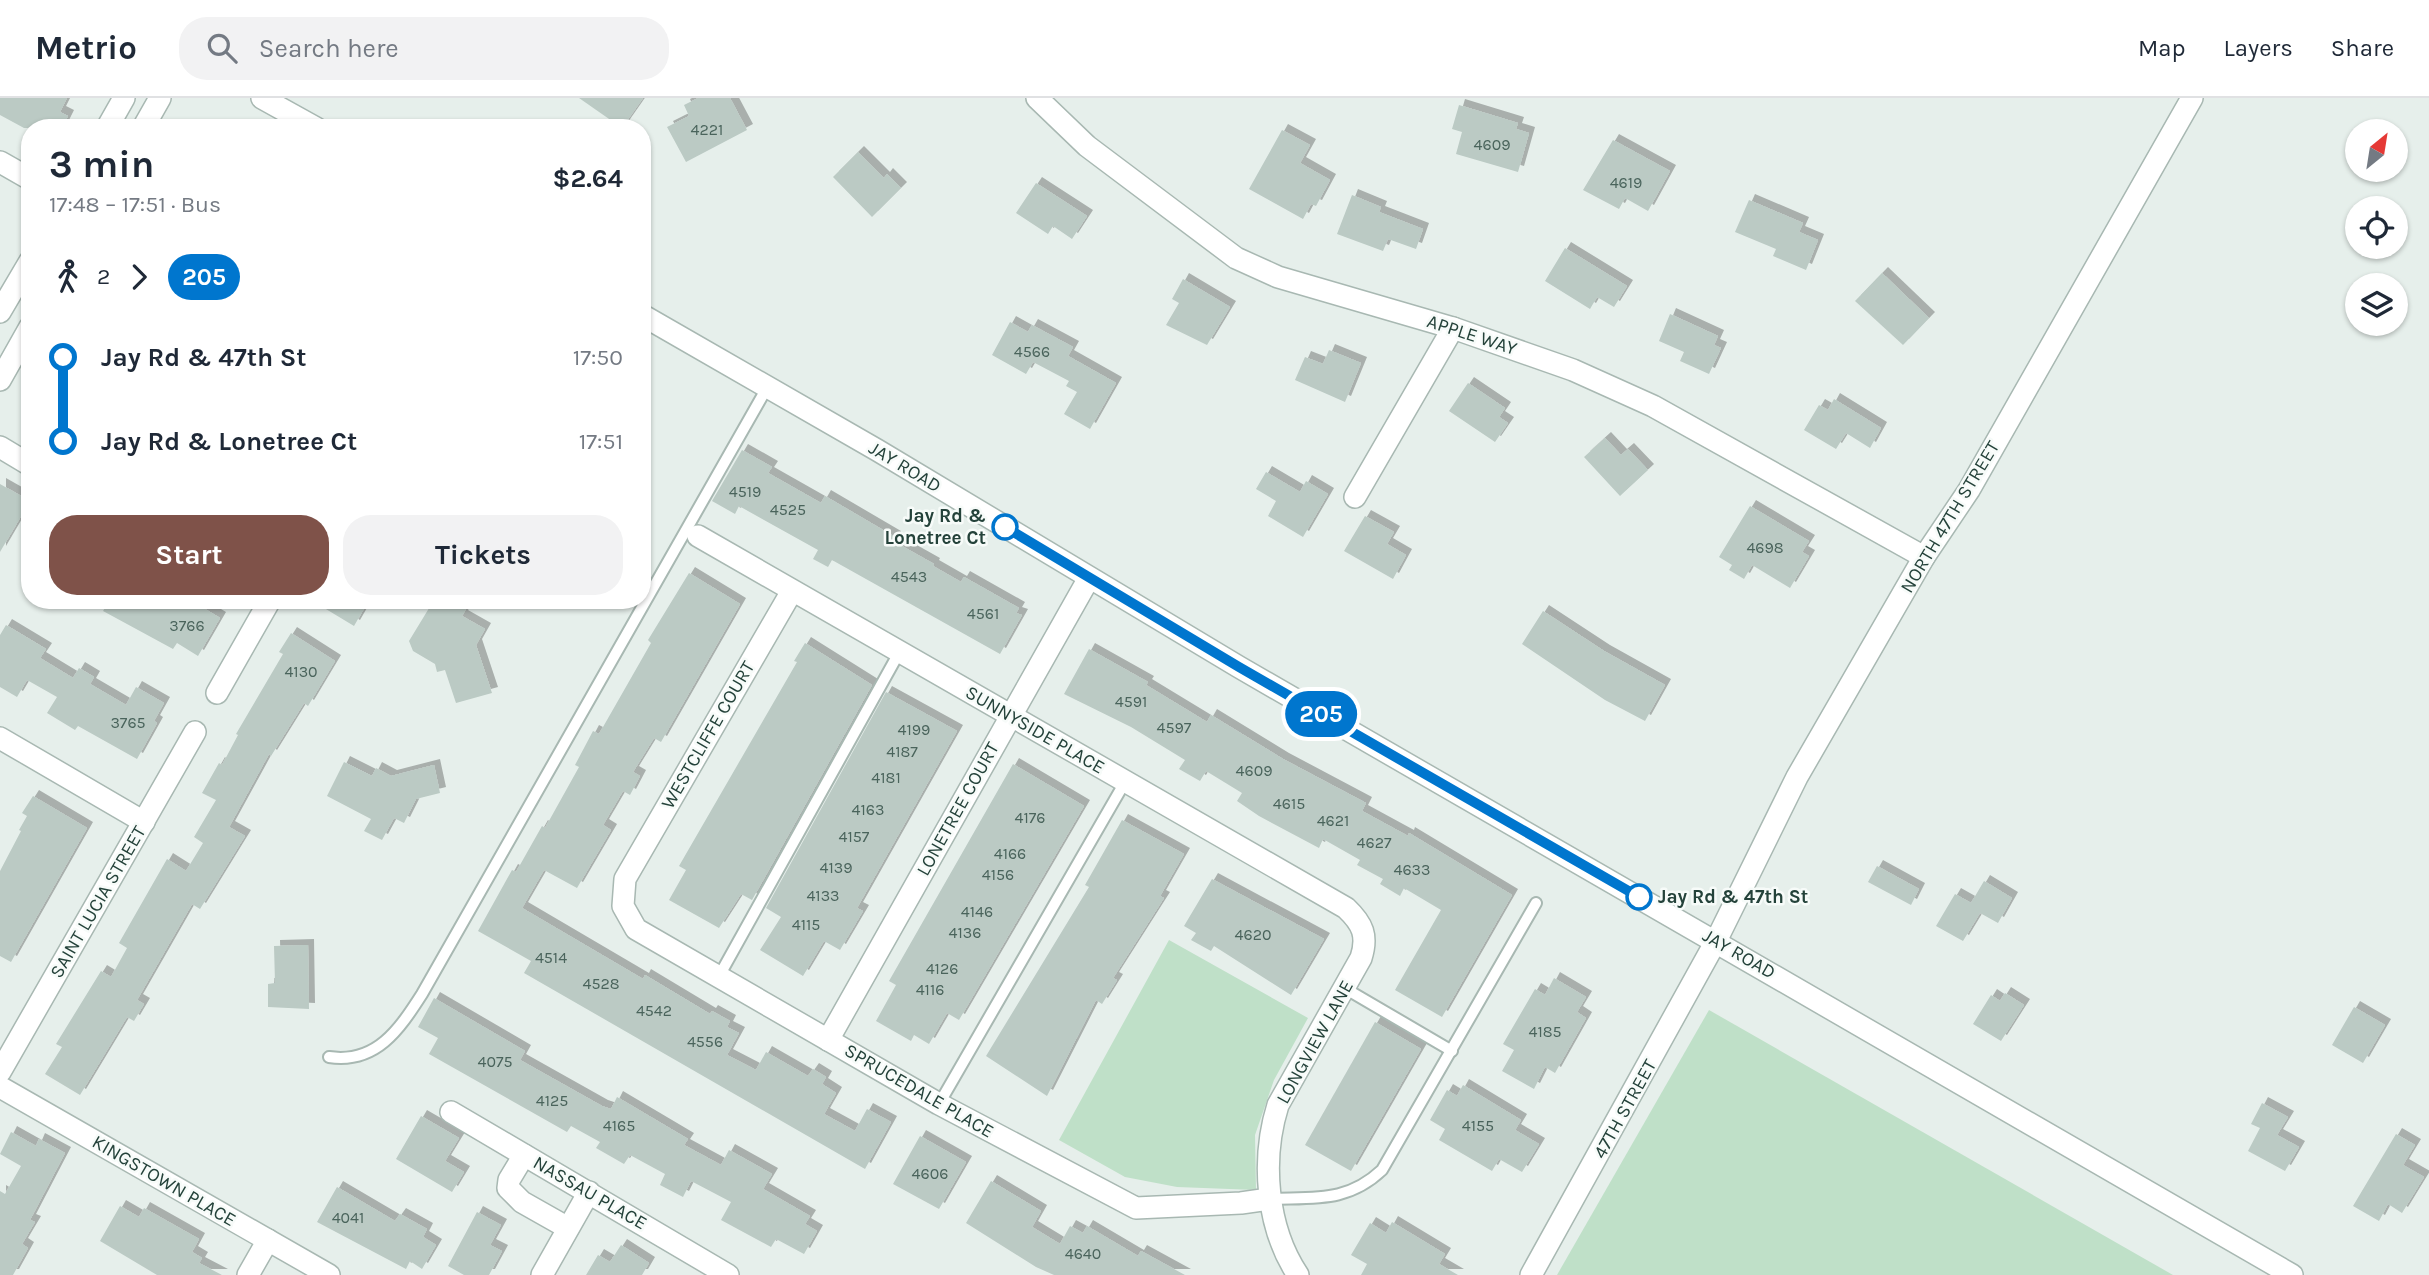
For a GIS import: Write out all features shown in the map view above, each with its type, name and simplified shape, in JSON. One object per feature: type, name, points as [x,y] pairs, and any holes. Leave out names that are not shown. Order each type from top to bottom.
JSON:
[{"type":"street","points":[[112,119],[124,98]]},
{"type":"street","points":[[148,119],[160,98]]},
{"type":"street","points":[[262,98],[300,119]]},
{"type":"street","name":"APPLE WAY","points":[[1037,98],[1087,146],[1236,258],[1278,277],[1454,328],[1573,370],[1653,406],[1924,557]]},
{"type":"street","name":"NORTH 47TH STREET","points":[[1716,941],[1797,777],[1924,557],[1969,489],[2192,98]]},
{"type":"street","points":[[0,162],[21,174]]},
{"type":"street","points":[[0,312],[21,276]]},
{"type":"street","name":"JAY ROAD","points":[[651,320],[768,386],[1090,578],[2292,1275]]},
{"type":"street","points":[[1355,497],[1454,328]]},
{"type":"street","points":[[0,380],[21,343]]},
{"type":"street","points":[[0,447],[21,460]]},
{"type":"street","name":"SUNNYSIDE PLACE","points":[[698,536],[1346,908],[1365,932]]},
{"type":"street","name":"LONETREE COURT","points":[[828,1040],[1090,578]]},
{"type":"street","name":"WESTCLIFFE COURT","points":[[625,879],[792,591]]},
{"type":"street","points":[[217,693],[264,609]]},
{"type":"street","name":"SAINT LUCIA STREET","points":[[0,1072],[195,732]]},
{"type":"street","points":[[0,738],[144,822]]},
{"type":"street","name":"SPRUCEDALE PLACE","points":[[625,879],[623,906],[636,929],[939,1104],[1136,1208],[1241,1203],[1269,1199]]},
{"type":"street","name":"LONGVIEW LANE","points":[[1298,1275],[1282,1246],[1269,1199],[1271,1139],[1278,1105],[1346,989],[1361,958],[1365,932]]},
{"type":"street","name":"47TH STREET","points":[[1531,1275],[1716,941]]},
{"type":"street","name":"KINGSTOWN PLACE","points":[[0,1087],[329,1275]]},
{"type":"street","name":"NASSAU PLACE","points":[[451,1112],[728,1275]]},
{"type":"street","points":[[524,1155],[509,1180],[508,1188],[523,1202],[568,1228]]},
{"type":"street","points":[[542,1275],[589,1192]]},
{"type":"street","points":[[248,1275],[268,1240]]},
{"type":"lane","points":[[651,591],[768,386]]},
{"type":"lane","points":[[329,1057],[353,1059],[377,1048],[404,1022],[641,609]]},
{"type":"lane","points":[[718,978],[900,652]]},
{"type":"lane","points":[[939,1104],[1125,782]]},
{"type":"lane","points":[[1269,1199],[1341,1196],[1370,1181],[1382,1170],[1536,903]]},
{"type":"lane","points":[[1346,989],[1452,1051]]},
{"type":"green space","points":[[1169,940],[1308,1018],[1274,1080],[1255,1135],[1256,1190],[1177,1187],[1125,1177],[1059,1140]]},
{"type":"green space","points":[[1709,1010],[2173,1275],[1557,1275]]},
{"type":"building","points":[[0,98],[67,98],[60,112],[68,116],[66,119],[21,119],[21,126],[0,115]]},
{"type":"building","points":[[579,98],[643,98],[628,119],[609,119]]},
{"type":"building","points":[[698,98],[730,98],[747,130],[686,162],[667,127],[689,116],[684,105]]},
{"type":"building","points":[[1459,105],[1518,123],[1516,129],[1529,133],[1518,172],[1456,154],[1462,132],[1452,129]]},
{"type":"building","points":[[1282,130],[1310,145],[1300,163],[1330,180],[1316,206],[1311,204],[1303,219],[1249,189]]},
{"type":"building","points":[[1613,140],[1670,171],[1648,211],[1625,198],[1619,209],[1583,190]]},
{"type":"building","points":[[858,152],[884,178],[887,174],[901,188],[872,217],[833,177]]},
{"type":"building","points":[[1036,183],[1087,216],[1072,239],[1053,226],[1048,234],[1016,213]]},
{"type":"building","points":[[1352,195],[1381,207],[1379,212],[1423,229],[1416,249],[1388,239],[1383,251],[1337,234]]},
{"type":"building","points":[[1749,200],[1803,223],[1799,232],[1818,240],[1806,270],[1773,256],[1776,249],[1735,232]]},
{"type":"building","points":[[1565,248],[1627,286],[1614,307],[1597,297],[1590,309],[1545,281]]},
{"type":"building","points":[[1882,273],[1929,318],[1903,345],[1855,301]]},
{"type":"building","points":[[1183,279],[1230,307],[1207,345],[1166,325],[1179,303],[1172,299]]},
{"type":"building","points":[[1670,314],[1718,336],[1714,345],[1721,348],[1709,374],[1680,361],[1684,352],[1659,341]]},
{"type":"building","points":[[1010,322],[1028,332],[1032,325],[1073,347],[1068,356],[1116,383],[1090,429],[1064,414],[1077,392],[1066,386],[1069,381],[1033,362],[1026,374],[992,355]]},
{"type":"building","points":[[1329,350],[1361,363],[1345,402],[1295,380],[1305,357],[1323,364]]},
{"type":"building","points":[[1468,383],[1505,408],[1499,417],[1508,423],[1495,442],[1449,411]]},
{"type":"building","points":[[1834,399],[1881,428],[1870,448],[1846,433],[1836,449],[1804,430],[1819,405],[1828,410]]},
{"type":"building","points":[[1605,438],[1621,455],[1628,449],[1648,470],[1620,496],[1584,457]]},
{"type":"building","points":[[742,450],[772,467],[768,473],[821,503],[825,496],[895,537],[893,541],[934,564],[933,566],[961,582],[964,577],[1019,608],[1016,613],[1022,615],[1000,654],[832,560],[828,567],[813,559],[818,550],[739,506],[735,514],[712,501]]},
{"type":"building","points":[[1266,472],[1300,492],[1306,481],[1328,494],[1303,537],[1268,516],[1276,501],[1256,489]]},
{"type":"building","points":[[0,484],[21,496],[21,516],[0,552]]},
{"type":"building","points":[[1750,506],[1809,541],[1802,552],[1809,556],[1790,588],[1752,565],[1744,579],[1729,570],[1732,565],[1719,557]]},
{"type":"building","points":[[1365,516],[1394,532],[1387,544],[1406,555],[1393,579],[1344,551]]},
{"type":"building","points":[[689,573],[740,604],[661,742],[654,738],[633,772],[640,776],[630,795],[623,791],[603,825],[611,830],[577,888],[544,870],[522,908],[643,979],[645,975],[710,1014],[712,1011],[730,1021],[727,1027],[739,1033],[727,1055],[756,1070],[766,1052],[808,1076],[813,1069],[826,1077],[822,1084],[836,1093],[824,1114],[855,1131],[867,1109],[891,1122],[865,1169],[524,973],[531,961],[478,931],[512,870],[516,872],[542,826],[545,828],[579,767],[575,765],[593,731],[599,734],[651,643],[648,640]]},
{"type":"building","points":[[205,609],[220,618],[198,656],[177,643],[173,649],[103,611]]},
{"type":"building","points":[[326,609],[364,609],[354,626]]},
{"type":"building","points":[[429,609],[466,609],[462,616],[485,629],[476,645],[492,693],[456,703],[445,670],[437,672],[435,664],[413,651],[409,641]]},
{"type":"building","points":[[1543,611],[1604,651],[1665,685],[1645,721],[1605,700],[1522,644]]},
{"type":"building","points":[[6,625],[46,649],[40,658],[73,678],[79,668],[94,677],[90,684],[126,705],[136,687],[164,703],[154,721],[157,723],[137,759],[78,726],[75,730],[47,713],[57,697],[27,680],[17,697],[0,687],[0,635]]},
{"type":"building","points":[[291,633],[335,661],[308,706],[304,703],[271,756],[269,754],[229,827],[245,836],[200,909],[192,904],[137,1000],[144,1004],[134,1021],[127,1017],[80,1095],[45,1074],[62,1047],[56,1044],[101,971],[111,977],[127,948],[119,943],[167,859],[186,871],[203,843],[194,837],[216,800],[202,793],[219,763],[222,765],[238,735],[236,734],[283,654],[279,652]]},
{"type":"building","points":[[805,643],[872,685],[752,900],[741,894],[719,928],[669,900],[686,870],[679,866],[797,662],[794,661]]},
{"type":"building","points":[[1089,649],[1148,682],[1146,685],[1207,722],[1211,715],[1283,759],[1366,803],[1362,811],[1408,836],[1409,833],[1512,895],[1442,1017],[1395,990],[1441,910],[1404,888],[1400,896],[1380,884],[1383,879],[1357,865],[1360,860],[1323,839],[1319,848],[1259,816],[1237,801],[1242,793],[1206,771],[1200,781],[1179,769],[1185,760],[1131,727],[1064,694]]},
{"type":"building","points":[[886,692],[957,731],[857,908],[863,911],[840,950],[824,941],[803,976],[760,950],[781,917],[766,908]]},
{"type":"building","points":[[344,762],[372,776],[376,768],[391,776],[434,765],[440,793],[416,799],[404,823],[394,818],[382,840],[364,831],[371,819],[327,796]]},
{"type":"building","points":[[1013,764],[1084,806],[959,1020],[947,1013],[929,1044],[914,1035],[911,1041],[876,1021],[896,985],[889,981]]},
{"type":"building","points":[[33,796],[87,828],[11,962],[0,956],[0,871],[27,816],[22,813]]},
{"type":"building","points":[[1122,820],[1184,854],[1160,896],[1164,898],[1113,978],[1117,980],[1102,1004],[1096,1000],[1047,1096],[986,1056],[1089,887],[1085,885]]},
{"type":"building","points":[[1877,866],[1919,889],[1911,905],[1868,882]]},
{"type":"building","points":[[1212,879],[1324,939],[1291,995],[1214,946],[1211,951],[1191,940],[1196,933],[1184,926]]},
{"type":"building","points":[[1984,881],[2012,898],[1998,923],[1980,913],[1963,941],[1936,926],[1955,894],[1971,903]]},
{"type":"building","points":[[308,945],[309,1009],[268,1007],[268,984],[275,983],[274,946]]},
{"type":"building","points":[[1554,978],[1586,997],[1577,1012],[1586,1018],[1555,1073],[1545,1067],[1534,1089],[1502,1071],[1514,1050],[1503,1044],[1535,989],[1545,995]]},
{"type":"building","points":[[2005,993],[2024,1005],[2001,1041],[1973,1024],[1991,995],[2000,1001]]},
{"type":"building","points":[[434,998],[525,1051],[520,1060],[602,1106],[611,1109],[617,1097],[688,1139],[684,1145],[721,1165],[729,1150],[772,1174],[763,1189],[810,1216],[805,1224],[817,1231],[804,1254],[776,1239],[771,1247],[721,1220],[731,1202],[691,1181],[683,1197],[660,1185],[665,1174],[630,1155],[624,1164],[596,1148],[600,1142],[571,1126],[567,1132],[429,1054],[438,1038],[418,1027]]},
{"type":"building","points":[[2354,1007],[2385,1025],[2363,1063],[2332,1045]]},
{"type":"building","points":[[1375,1022],[1421,1049],[1351,1171],[1305,1145]]},
{"type":"building","points":[[1463,1085],[1521,1120],[1515,1130],[1539,1144],[1522,1172],[1499,1159],[1492,1171],[1439,1140],[1445,1129],[1430,1120],[1447,1090],[1457,1096]]},
{"type":"building","points":[[2262,1103],[2288,1117],[2277,1135],[2299,1147],[2285,1171],[2248,1151],[2260,1128],[2251,1124]]},
{"type":"building","points":[[421,1116],[459,1138],[445,1161],[464,1172],[452,1192],[396,1159]]},
{"type":"building","points":[[11,1132],[36,1146],[39,1139],[65,1153],[30,1220],[35,1222],[22,1244],[28,1248],[13,1275],[0,1275],[0,1191],[5,1194],[21,1166],[0,1154]]},
{"type":"building","points":[[2396,1134],[2415,1145],[2403,1165],[2424,1177],[2402,1213],[2388,1204],[2379,1221],[2353,1206]]},
{"type":"building","points":[[920,1136],[966,1162],[939,1209],[893,1184]]},
{"type":"building","points":[[991,1181],[1041,1211],[1032,1227],[1060,1244],[1070,1226],[1083,1233],[1087,1226],[1138,1256],[1141,1251],[1185,1275],[1054,1275],[1036,1267],[966,1223]]},
{"type":"building","points":[[337,1187],[395,1221],[400,1214],[427,1229],[423,1237],[436,1245],[422,1269],[410,1261],[406,1269],[317,1222]]},
{"type":"building","points":[[120,1206],[139,1217],[144,1208],[199,1239],[192,1252],[202,1258],[199,1263],[222,1275],[157,1275],[100,1241]]},
{"type":"building","points":[[477,1212],[501,1225],[490,1245],[502,1251],[489,1275],[464,1275],[448,1266]]},
{"type":"building","points":[[1392,1222],[1445,1254],[1439,1264],[1458,1275],[1361,1275],[1367,1264],[1351,1255],[1370,1223],[1386,1233]]},
{"type":"building","points":[[621,1245],[649,1263],[642,1275],[586,1275],[598,1255],[610,1262]]},
{"type":"bus line","name":"205","points":[[1005,527],[1239,667],[1639,897]]},
{"type":"place","name":"Jay Rd & Lonetree Ct","points":[[1005,527]]},
{"type":"place","name":"Jay Rd & 47th St","points":[[1639,897]]}]
